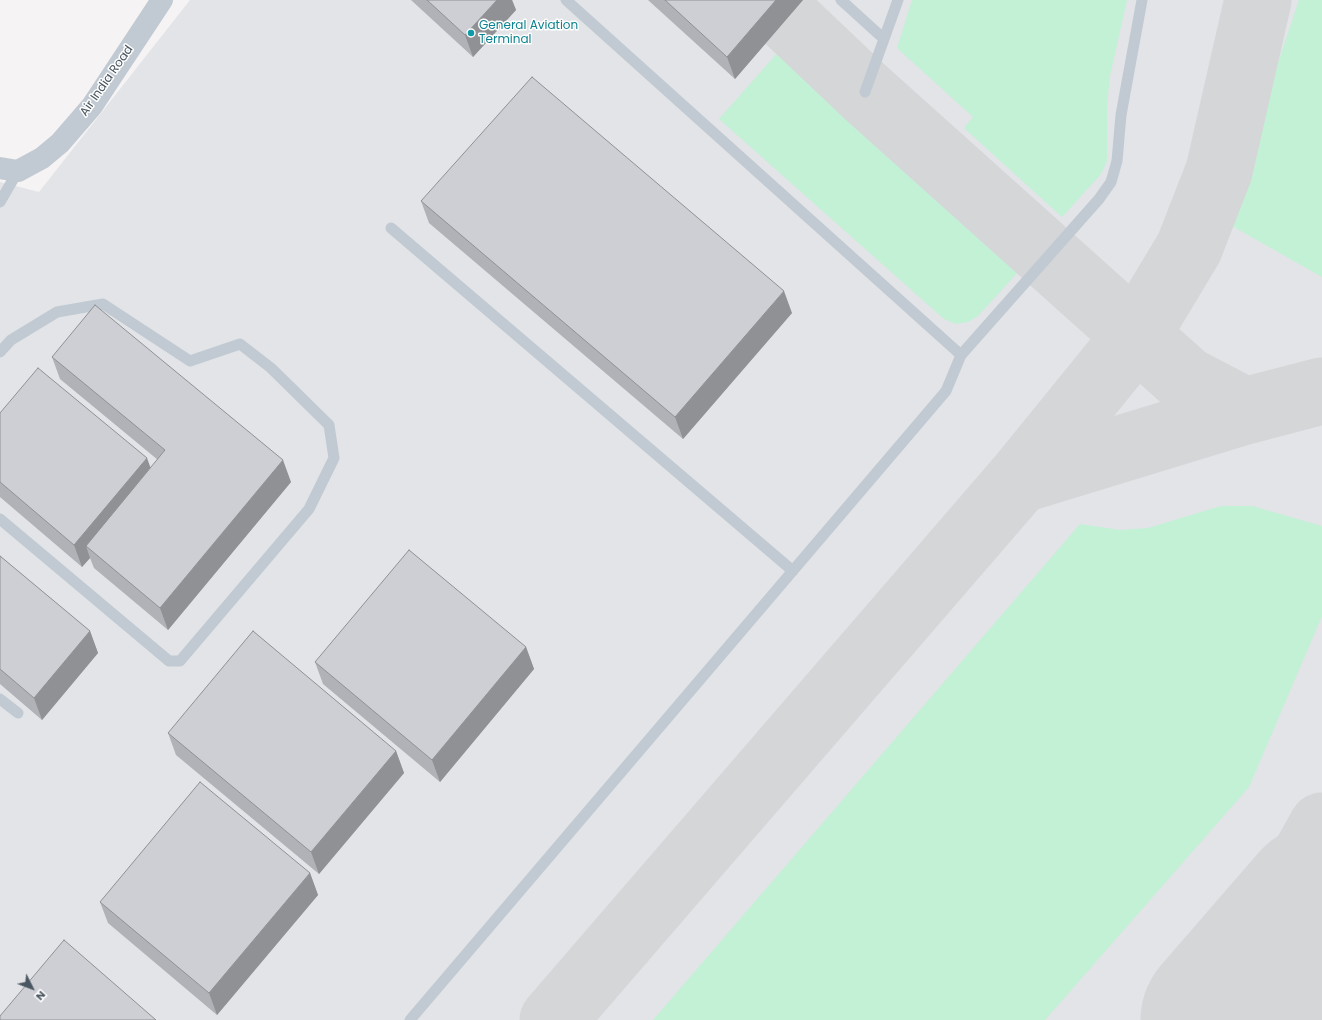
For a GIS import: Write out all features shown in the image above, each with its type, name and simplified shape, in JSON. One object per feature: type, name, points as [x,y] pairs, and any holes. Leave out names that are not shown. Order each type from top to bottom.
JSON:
[{"type":"street","name":"Air India Road","points":[[9,170],[42,158],[60,143],[92,106],[162,0]]},
{"type":"lane","points":[[566,0],[961,355]]},
{"type":"lane","points":[[841,0],[884,39]]},
{"type":"lane","points":[[865,92],[898,0]]},
{"type":"lane","points":[[410,1020],[946,391],[961,355],[1099,200],[1111,182],[1118,161],[1121,115],[1142,0]]},
{"type":"lane","points":[[0,202],[9,170]]},
{"type":"lane","points":[[390,228],[793,571]]},
{"type":"lane","points":[[0,352],[11,340],[57,312],[103,304],[190,362],[240,344],[271,368],[330,425],[334,458],[309,509],[180,661],[169,661],[0,518]]},
{"type":"lane","points":[[0,699],[18,713]]},
{"type":"shaded area","points":[[190,0],[1322,0],[1322,1020],[0,1020],[0,182],[39,192]]},
{"type":"green space","points":[[912,0],[1127,0],[1110,76],[1107,105],[1107,161],[1101,174],[1062,217],[964,128],[973,117],[897,48]]},
{"type":"green space","points":[[1299,0],[1322,0],[1322,277],[1225,222]]},
{"type":"green space","points":[[788,41],[1028,261],[978,316],[968,322],[956,324],[944,319],[719,119]]},
{"type":"green space","points":[[1221,506],[1252,506],[1322,526],[1322,616],[1249,787],[1045,1020],[653,1020],[1080,524],[1120,530],[1148,528]]},
{"type":"building","points":[[427,0],[497,0],[465,35]]},
{"type":"building","points":[[665,0],[776,0],[727,57]]},
{"type":"building","points":[[532,77],[784,291],[675,417],[421,201]]},
{"type":"building","points":[[95,305],[283,460],[160,608],[86,546],[165,450],[52,357]]},
{"type":"building","points":[[38,368],[147,458],[74,545],[0,482],[0,413]]},
{"type":"building","points":[[409,550],[526,647],[432,760],[315,662]]},
{"type":"building","points":[[0,556],[90,631],[34,698],[0,669]]},
{"type":"building","points":[[253,631],[396,751],[311,852],[168,733]]},
{"type":"building","points":[[200,782],[310,873],[209,993],[100,902]]},
{"type":"building","points":[[64,940],[156,1020],[0,1020],[0,1016]]},
{"type":"taxiway","points":[[1019,480],[1136,336],[1189,248],[1219,171],[1258,0]]},
{"type":"taxiway","points":[[788,19],[865,92],[1186,380],[1245,411]]},
{"type":"taxiway","points":[[553,1020],[1019,480],[1245,411],[1322,391]]},
{"type":"taxiway","points":[[1202,1020],[1261,936],[1322,826]]},
{"type":"taxiway","points":[[1262,1020],[1322,975]]},
{"type":"runway","points":[[1224,1020],[1322,907]]},
{"type":"place","name":"General Aviation Terminal","points":[[471,33]]}]
